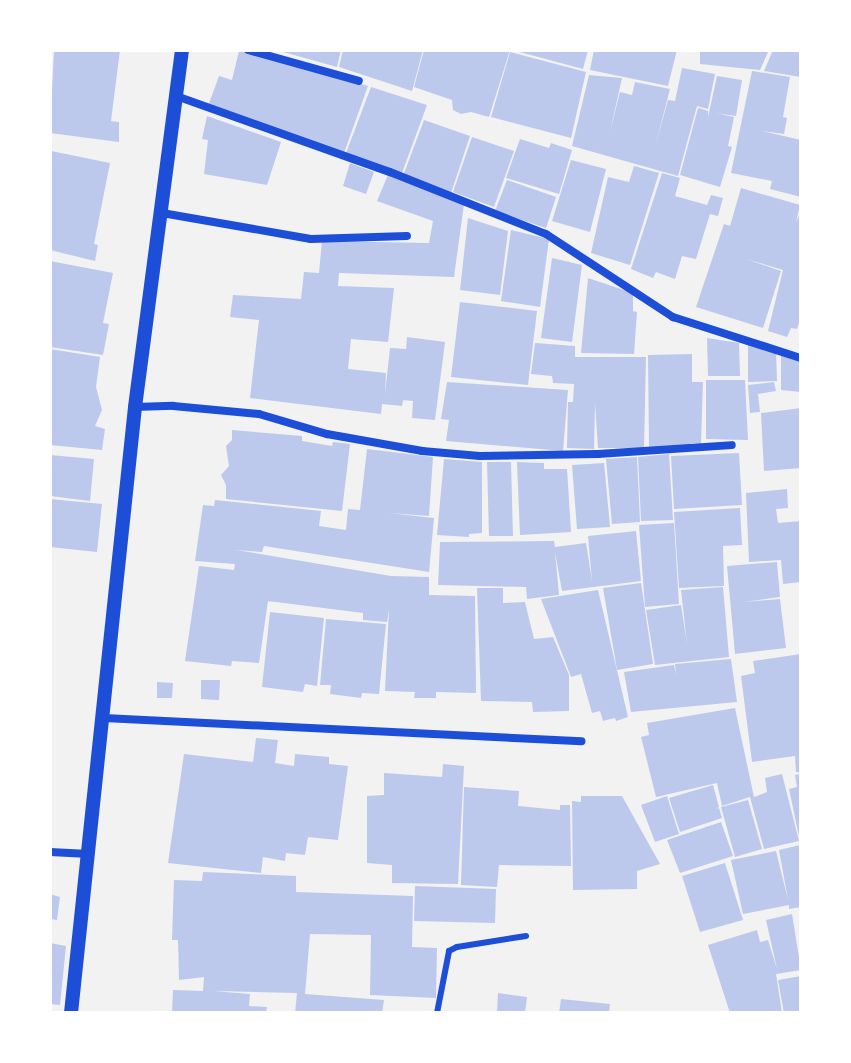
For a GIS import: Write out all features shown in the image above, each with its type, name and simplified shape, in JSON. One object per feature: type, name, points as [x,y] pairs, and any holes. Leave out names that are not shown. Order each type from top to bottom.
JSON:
[{"type":"street","points":[[71,1013],[135,407],[179,97],[182,50]]},
{"type":"street","points":[[248,50],[359,81]]},
{"type":"street","points":[[179,97],[390,172],[546,234],[673,317],[801,358]]},
{"type":"street","points":[[162,213],[311,239],[407,236]]},
{"type":"street","points":[[135,407],[173,406],[259,414],[327,434],[422,451],[480,456],[598,454],[732,445]]},
{"type":"street","points":[[104,718],[581,741]]},
{"type":"street","points":[[50,852],[89,854]]},
{"type":"lane","points":[[437,1013],[445,958],[449,951],[526,936]]},
{"type":"building","points":[[54,50],[120,50],[111,121],[119,122],[119,142],[50,133]]},
{"type":"building","points":[[276,50],[341,50],[337,67]]},
{"type":"building","points":[[343,50],[423,50],[412,91],[339,67]]},
{"type":"building","points":[[424,50],[510,50],[489,117],[471,112],[461,114],[453,110],[452,100],[414,87]]},
{"type":"building","points":[[512,50],[588,50],[583,69]]},
{"type":"building","points":[[594,50],[677,50],[668,86],[590,70]]},
{"type":"building","points":[[700,50],[769,50],[760,70],[700,64]]},
{"type":"building","points":[[773,50],[801,50],[801,77],[764,71]]},
{"type":"building","points":[[239,51],[368,86],[344,153],[208,106],[219,76],[232,80]]},
{"type":"building","points":[[510,52],[586,72],[571,138],[491,117]]},
{"type":"building","points":[[682,68],[715,74],[708,109],[697,106],[678,176],[572,146],[589,75],[622,78],[610,132],[620,92],[632,95],[635,82],[670,89],[655,147],[668,100],[675,101]]},
{"type":"building","points":[[752,71],[790,77],[783,117],[787,118],[784,134],[762,131],[801,140],[801,197],[770,189],[772,181],[731,173]]},
{"type":"building","points":[[717,76],[742,80],[736,116],[716,113],[734,117],[728,146],[732,147],[720,187],[680,175],[698,108],[708,111],[708,117]]},
{"type":"building","points":[[371,87],[427,105],[402,173],[346,153]]},
{"type":"building","points":[[207,116],[281,142],[267,185],[204,174],[208,140],[202,139]]},
{"type":"building","points":[[424,120],[470,136],[451,193],[403,176]]},
{"type":"building","points":[[472,137],[514,151],[494,207],[453,192]]},
{"type":"building","points":[[520,139],[549,148],[551,143],[572,150],[559,194],[506,178]]},
{"type":"building","points":[[51,151],[110,163],[94,244],[98,245],[95,261],[50,250]]},
{"type":"building","points":[[571,160],[606,169],[590,232],[552,221]]},
{"type":"building","points":[[350,163],[374,172],[366,194],[343,186]]},
{"type":"building","points":[[634,166],[659,173],[630,265],[591,253],[608,177],[629,182]]},
{"type":"building","points":[[662,173],[680,178],[675,196],[707,205],[711,195],[723,198],[718,216],[710,214],[696,259],[682,256],[675,279],[656,272],[653,278],[631,269]]},
{"type":"building","points":[[388,175],[464,204],[454,277],[339,273],[338,286],[394,288],[388,342],[351,339],[348,369],[386,373],[385,394],[390,348],[406,349],[407,337],[445,342],[435,420],[412,418],[413,401],[403,400],[402,406],[382,404],[381,414],[250,398],[259,320],[230,317],[233,295],[301,299],[304,272],[319,273],[322,241],[429,243],[433,221],[377,201]]},
{"type":"building","points":[[507,180],[556,197],[546,228],[495,211]]},
{"type":"building","points":[[741,188],[800,205],[796,222],[801,211],[801,317],[797,329],[791,328],[787,337],[768,331],[783,270],[746,259],[781,271],[763,328],[696,307],[724,224],[730,226]]},
{"type":"building","points":[[468,218],[508,231],[500,295],[460,290]]},
{"type":"building","points":[[511,230],[549,239],[540,307],[501,301]]},
{"type":"building","points":[[552,258],[582,265],[572,342],[541,338]]},
{"type":"building","points":[[50,261],[113,273],[103,323],[109,324],[103,355],[50,347]]},
{"type":"building","points":[[588,278],[633,293],[633,311],[637,312],[634,354],[581,353]]},
{"type":"building","points":[[460,302],[537,311],[528,385],[451,377]]},
{"type":"building","points":[[707,338],[739,343],[740,376],[708,376]]},
{"type":"building","points":[[748,342],[776,351],[777,381],[748,382]]},
{"type":"building","points":[[535,343],[575,346],[575,357],[646,357],[644,448],[598,448],[595,403],[594,449],[567,448],[568,402],[573,402],[574,384],[553,383],[552,376],[531,374]]},
{"type":"building","points":[[50,349],[100,357],[96,387],[102,410],[95,426],[105,429],[102,450],[50,445]]},
{"type":"building","points":[[781,353],[801,361],[801,392],[781,390]]},
{"type":"building","points":[[692,354],[692,382],[703,382],[701,444],[649,447],[648,355]]},
{"type":"building","points":[[706,380],[745,380],[748,440],[706,439]]},
{"type":"building","points":[[447,382],[568,390],[563,451],[446,441],[449,420],[441,419]]},
{"type":"building","points":[[774,382],[776,391],[758,394],[760,412],[750,413],[748,385]]},
{"type":"building","points":[[801,408],[801,468],[764,471],[761,413]]},
{"type":"building","points":[[232,430],[302,436],[302,441],[332,446],[333,442],[350,444],[342,511],[226,499],[226,485],[221,475],[229,466],[226,446],[232,440]]},
{"type":"building","points":[[367,449],[433,457],[429,516],[389,513],[434,518],[429,572],[264,546],[262,552],[236,550],[391,576],[429,577],[429,595],[475,596],[476,693],[436,692],[436,698],[414,698],[415,692],[385,691],[389,609],[387,622],[363,620],[363,613],[268,601],[259,663],[232,661],[231,666],[185,661],[199,566],[234,570],[235,564],[195,561],[203,505],[214,506],[215,500],[321,511],[319,526],[346,530],[348,509],[360,510]]},
{"type":"building","points":[[739,453],[742,505],[674,509],[671,456]]},
{"type":"building","points":[[669,454],[673,520],[641,521],[638,457]]},
{"type":"building","points":[[50,455],[94,459],[90,501],[50,496]]},
{"type":"building","points":[[637,457],[640,522],[612,524],[606,459]]},
{"type":"building","points":[[444,459],[482,462],[482,533],[469,534],[469,537],[437,535]]},
{"type":"building","points":[[487,462],[511,462],[513,536],[489,536]]},
{"type":"building","points":[[517,462],[544,463],[544,469],[567,469],[571,532],[520,535]]},
{"type":"building","points":[[604,463],[610,527],[577,529],[572,465]]},
{"type":"building","points":[[787,489],[788,508],[776,509],[778,523],[801,521],[801,582],[783,584],[781,560],[749,562],[746,493]]},
{"type":"building","points":[[50,499],[102,504],[97,552],[50,547]]},
{"type":"building","points":[[740,508],[742,545],[723,546],[724,586],[679,588],[674,512]]},
{"type":"building","points":[[674,523],[679,604],[645,607],[639,525]]},
{"type":"building","points":[[636,531],[641,581],[562,591],[555,552],[559,595],[527,599],[526,587],[438,585],[440,542],[554,541],[555,547],[586,543],[592,581],[588,536]]},
{"type":"building","points":[[777,562],[780,597],[744,602],[780,599],[786,648],[735,654],[727,566]]},
{"type":"building","points":[[641,583],[653,664],[617,670],[603,588]]},
{"type":"building","points":[[723,587],[729,657],[655,665],[646,610],[681,605],[687,644],[681,590]]},
{"type":"building","points":[[477,588],[503,588],[503,603],[525,602],[534,639],[553,637],[569,675],[569,711],[533,712],[532,702],[481,701]]},
{"type":"building","points":[[598,590],[628,717],[616,721],[615,718],[603,721],[600,711],[592,713],[581,674],[571,677],[541,599]]},
{"type":"building","points":[[270,612],[324,618],[317,686],[305,684],[303,692],[262,687]]},
{"type":"building","points":[[326,619],[386,624],[379,694],[362,693],[361,698],[330,694],[331,685],[320,685]]},
{"type":"building","points":[[801,654],[801,772],[796,772],[795,756],[752,762],[741,676],[755,673],[753,661]]},
{"type":"building","points":[[731,659],[737,702],[631,712],[624,672],[674,665],[676,675],[675,664]]},
{"type":"building","points":[[201,680],[220,680],[219,700],[201,699]]},
{"type":"building","points":[[157,682],[173,683],[172,698],[157,698]]},
{"type":"building","points":[[735,708],[754,797],[767,792],[765,778],[782,774],[799,841],[764,849],[750,797],[722,806],[717,783],[656,797],[641,737],[649,735],[647,723]]},
{"type":"building","points":[[256,738],[278,740],[275,763],[294,766],[295,754],[329,757],[329,764],[348,766],[338,840],[308,837],[305,855],[286,853],[285,861],[263,857],[261,873],[168,863],[184,754],[253,762]]},
{"type":"building","points":[[443,764],[464,766],[458,884],[392,883],[392,865],[367,863],[367,796],[384,795],[384,773],[442,777]]},
{"type":"building","points":[[801,774],[800,841],[789,789],[797,787],[795,775]]},
{"type":"building","points":[[713,785],[719,807],[716,809],[719,808],[722,818],[680,832],[669,798]]},
{"type":"building","points":[[464,787],[519,791],[518,806],[560,810],[560,805],[570,805],[571,866],[499,865],[497,887],[461,885]]},
{"type":"building","points":[[581,796],[622,796],[660,864],[637,871],[637,889],[573,890],[572,801],[581,802]]},
{"type":"building","points":[[667,796],[679,834],[655,842],[641,805]]},
{"type":"building","points":[[748,800],[762,849],[735,857],[721,807]]},
{"type":"building","points":[[721,822],[733,856],[680,873],[667,840]]},
{"type":"building","points":[[800,845],[801,907],[789,909],[789,905],[743,914],[731,860],[776,851],[788,900],[779,850]]},
{"type":"building","points":[[725,863],[743,920],[700,932],[682,876]]},
{"type":"building","points":[[203,872],[296,876],[296,892],[413,896],[412,947],[437,948],[436,998],[370,995],[371,935],[310,934],[305,994],[384,1000],[382,1013],[295,1013],[297,993],[213,991],[250,994],[249,1006],[267,1007],[266,1013],[172,1013],[173,990],[203,991],[204,977],[179,980],[178,940],[172,940],[174,880],[202,881]]},
{"type":"building","points":[[415,886],[496,889],[495,923],[414,921]]},
{"type":"building","points":[[50,894],[60,897],[57,920],[50,919]]},
{"type":"building","points":[[792,914],[801,970],[776,974],[782,1013],[730,1013],[708,945],[757,930],[760,942],[768,940],[777,969],[766,920]]},
{"type":"building","points":[[50,943],[66,946],[60,1005],[50,1004]]},
{"type":"building","points":[[801,976],[801,1013],[784,1013],[778,980]]},
{"type":"building","points":[[498,993],[527,997],[525,1013],[497,1013]]},
{"type":"building","points":[[561,999],[610,1004],[609,1013],[559,1013]]}]
